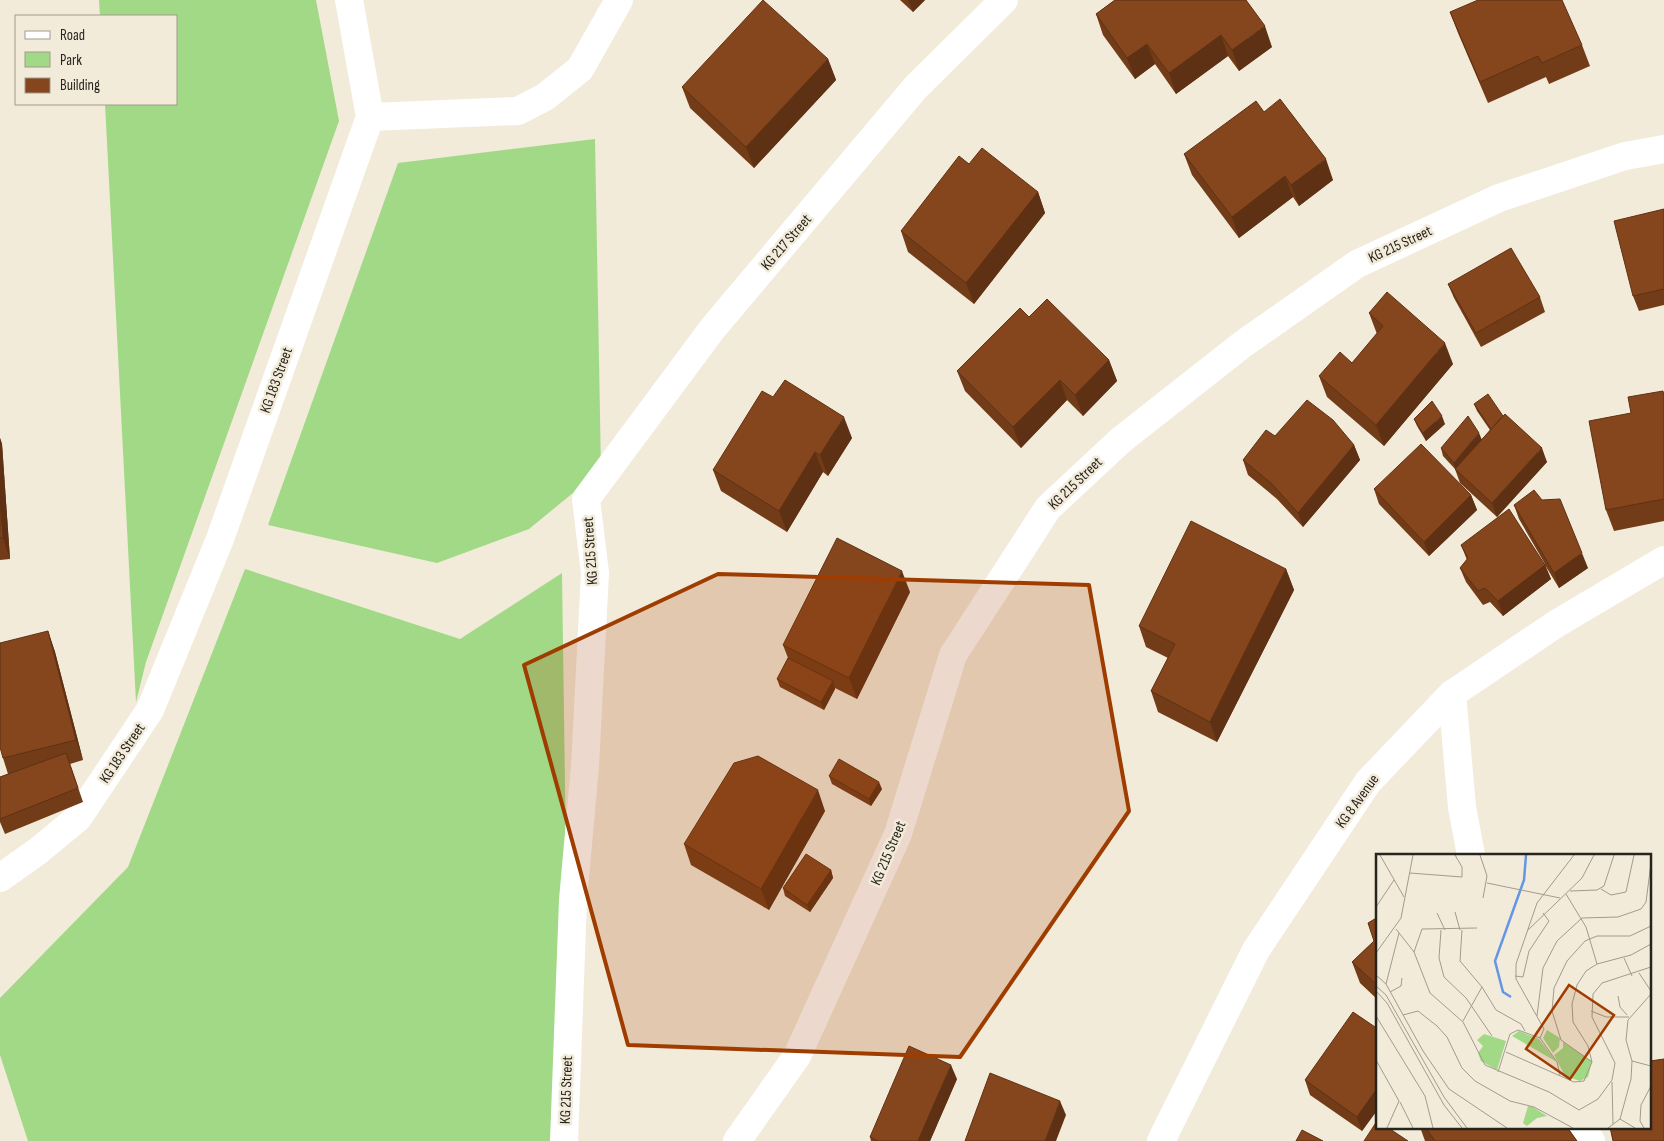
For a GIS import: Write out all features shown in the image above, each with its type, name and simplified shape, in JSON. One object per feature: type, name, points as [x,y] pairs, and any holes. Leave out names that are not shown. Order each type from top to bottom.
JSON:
[{"type":"street","points":[[349,0],[370,117],[518,111],[545,97],[580,69],[619,0]]},
{"type":"street","name":"KG 217 Street","points":[[586,499],[713,328],[916,87],[1004,0]]},
{"type":"street","name":"KG 183 Street","points":[[0,878],[38,851],[78,818],[150,710],[220,539],[370,117]]},
{"type":"street","name":"KG 215 Street","points":[[737,1141],[798,1056],[898,834],[953,655],[1048,508],[1121,440],[1243,344],[1356,264],[1499,198],[1625,156],[1664,149]]},
{"type":"street","name":"KG 215 Street","points":[[564,1141],[573,900],[585,766],[595,572],[586,499]]},
{"type":"street","name":"KG 8 Avenue","points":[[1161,1141],[1256,950],[1368,782],[1452,694],[1556,624],[1664,560]]},
{"type":"street","points":[[1452,694],[1462,807],[1471,854]]},
{"type":"street","points":[[1582,1128],[1591,1141]]},
{"type":"highlighted area","points":[[718,574],[1089,585],[1129,811],[960,1057],[628,1045],[524,665]]},
{"type":"green space","points":[[99,0],[316,0],[339,121],[146,662],[136,702],[105,105],[178,105],[178,15],[100,15]]},
{"type":"green space","points":[[595,139],[601,470],[529,529],[437,563],[268,525],[398,163]]},
{"type":"green space","points":[[245,569],[460,639],[562,573],[570,1141],[28,1141],[0,1055],[0,998],[128,867]]},
{"type":"building","points":[[763,0],[828,59],[746,147],[682,87]]},
{"type":"building","points":[[1115,0],[1246,0],[1265,26],[1232,50],[1221,35],[1169,73],[1147,44],[1127,58],[1096,14]]},
{"type":"building","points":[[1478,0],[1562,0],[1582,45],[1542,63],[1538,56],[1480,82],[1450,12]]},
{"type":"building","points":[[1280,99],[1326,159],[1291,185],[1285,176],[1232,217],[1184,154],[1256,101],[1264,112]]},
{"type":"building","points":[[982,148],[1038,192],[966,283],[901,231],[959,156],[969,164]]},
{"type":"building","points":[[1664,209],[1664,289],[1633,296],[1614,221]]},
{"type":"building","points":[[1511,248],[1540,297],[1476,333],[1448,284]]},
{"type":"building","points":[[1387,292],[1445,343],[1376,425],[1319,376],[1340,352],[1352,363],[1383,326],[1369,313]]},
{"type":"building","points":[[1047,299],[1109,360],[1075,395],[1060,380],[1013,427],[957,371],[1020,308],[1029,317]]},
{"type":"building","points":[[785,380],[844,417],[820,455],[815,452],[779,511],[713,470],[762,391],[773,397]]},
{"type":"building","points":[[1663,391],[1664,499],[1606,510],[1589,421],[1631,413],[1628,397]]},
{"type":"building","points":[[1488,394],[1503,416],[1491,429],[1474,404]]},
{"type":"building","points":[[1307,400],[1333,420],[1354,445],[1298,513],[1272,484],[1243,460],[1266,430],[1275,436]]},
{"type":"building","points":[[1432,401],[1442,416],[1423,433],[1414,419]]},
{"type":"building","points":[[1505,414],[1542,448],[1492,503],[1455,469]]},
{"type":"building","points":[[1468,416],[1479,433],[1454,463],[1441,448]]},
{"type":"building","points":[[1421,444],[1471,495],[1424,542],[1374,489]]},
{"type":"building","points":[[1534,490],[1542,500],[1560,499],[1582,553],[1554,573],[1514,505]]},
{"type":"building","points":[[0,500],[3,538],[0,538]]},
{"type":"building","points":[[1509,509],[1545,565],[1498,601],[1485,588],[1478,591],[1460,568],[1468,558],[1461,545]]},
{"type":"building","points":[[1191,521],[1286,569],[1210,722],[1151,691],[1175,644],[1139,626]]},
{"type":"building","points":[[837,538],[902,571],[849,678],[783,645]]},
{"type":"building","points":[[48,631],[76,740],[3,758],[0,747],[0,643]]},
{"type":"building","points":[[788,658],[833,681],[821,702],[777,679]]},
{"type":"building","points":[[66,753],[78,788],[0,819],[0,777]]},
{"type":"building","points":[[758,756],[818,790],[761,889],[684,844],[734,763]]},
{"type":"building","points":[[839,759],[879,782],[869,799],[829,776]]},
{"type":"building","points":[[806,854],[831,870],[807,905],[783,888]]},
{"type":"building","points":[[1376,918],[1376,984],[1352,962],[1374,941],[1368,923]]},
{"type":"building","points":[[1353,1012],[1376,1028],[1376,1090],[1357,1117],[1305,1080]]},
{"type":"building","points":[[909,1046],[951,1065],[918,1141],[878,1141],[870,1137]]},
{"type":"building","points":[[1664,1059],[1664,1141],[1613,1141],[1610,1128],[1652,1128],[1652,1061]]},
{"type":"building","points":[[990,1073],[1060,1101],[1045,1141],[965,1141]]},
{"type":"building","points":[[1376,1123],[1376,1128],[1388,1128],[1408,1141],[1364,1141]]},
{"type":"building","points":[[1426,1128],[1568,1128],[1577,1141],[1435,1141]]},
{"type":"building","points":[[1302,1130],[1323,1141],[1296,1141]]}]
